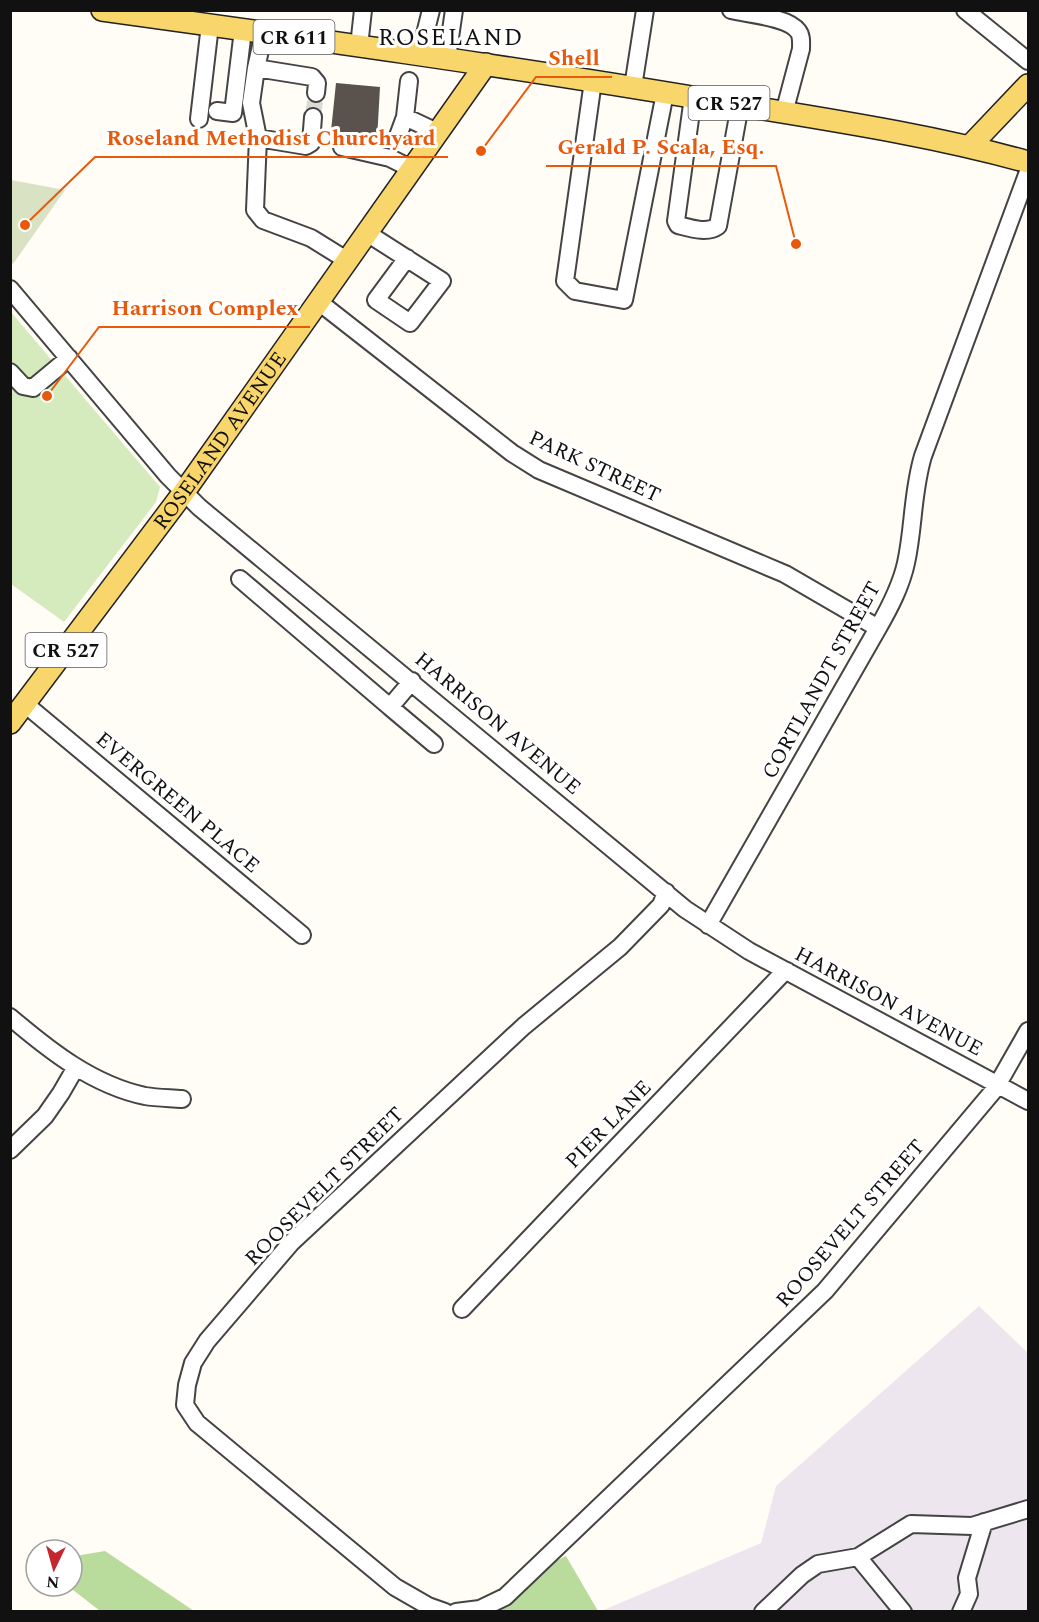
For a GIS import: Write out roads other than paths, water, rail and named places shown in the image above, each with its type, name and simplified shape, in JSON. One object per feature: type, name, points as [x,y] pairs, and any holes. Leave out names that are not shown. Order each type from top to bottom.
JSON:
[{"type":"main road","name":"CR 611","points":[[102,10],[161,14],[243,30],[486,63]]},
{"type":"main road","name":"CR 527","points":[[486,63],[971,146]]},
{"type":"main road","name":"ROSELAND AVENUE","points":[[10,723],[184,492],[486,63]]},
{"type":"main road","points":[[1029,85],[971,146],[1029,162]]},
{"type":"street","points":[[358,46],[363,10]]},
{"type":"street","points":[[420,54],[431,10]]},
{"type":"street","points":[[447,58],[454,10]]},
{"type":"street","points":[[633,87],[645,10]]},
{"type":"street","points":[[731,10],[781,20],[798,31],[801,39],[800,56],[784,113]]},
{"type":"street","points":[[965,10],[1029,61]]},
{"type":"street","points":[[199,118],[210,25]]},
{"type":"street","points":[[217,111],[233,113],[243,30]]},
{"type":"street","points":[[264,33],[251,103],[258,138],[255,210],[263,220],[311,238],[348,261]]},
{"type":"street","points":[[256,68],[312,77],[317,83],[316,93]]},
{"type":"street","points":[[398,136],[405,117],[410,81]]},
{"type":"street","points":[[593,81],[565,281],[575,291],[594,296],[624,300],[665,93]]},
{"type":"street","points":[[693,97],[676,221],[683,227],[711,230],[718,226],[740,105]]},
{"type":"street","points":[[258,138],[306,146],[311,142],[313,117]]},
{"type":"street","points":[[405,117],[438,132]]},
{"type":"street","points":[[342,147],[390,158],[412,169]]},
{"type":"street","name":"CORTLANDT STREET","points":[[708,925],[878,628],[900,584],[906,564],[916,479],[923,456],[1029,172]]},
{"type":"street","points":[[367,233],[407,258]]},
{"type":"street","name":"HARRISON AVENUE","points":[[10,289],[184,492],[666,892],[708,925],[749,951],[1029,1101]]},
{"type":"street","name":"PARK STREET","points":[[319,302],[512,453],[539,470],[785,574],[878,628]]},
{"type":"street","points":[[10,372],[23,386],[33,388],[69,358]]},
{"type":"street","points":[[240,579],[434,744]]},
{"type":"street","points":[[390,708],[412,681]]},
{"type":"street","name":"EVERGREEN PLACE","points":[[25,704],[302,935]]},
{"type":"street","name":"ROOSEVELT STREET","points":[[445,1611],[428,1606],[396,1587],[197,1423],[185,1406],[187,1385],[193,1363],[207,1341],[291,1243],[524,1026],[620,947],[661,905],[666,892]]},
{"type":"street","name":"PIER LANE","points":[[462,1309],[787,971]]},
{"type":"street","points":[[10,1017],[45,1047],[76,1068],[118,1088],[146,1096],[182,1099]]},
{"type":"street","name":"ROOSEVELT STREET","points":[[456,1611],[480,1609],[504,1597],[825,1291],[998,1085],[1029,1031]]},
{"type":"street","points":[[10,1150],[45,1116],[76,1068]]},
{"type":"street","points":[[763,1611],[802,1575],[818,1564],[858,1557],[911,1524],[972,1526],[1029,1509]]},
{"type":"street","points":[[961,1611],[969,1594],[967,1578],[984,1522]]},
{"type":"street","points":[[858,1557],[903,1611]]},
{"type":"tunnel","points":[[313,117],[316,93]]},
{"type":"place","name":"Shell","points":[[481,151]]},
{"type":"place","name":"Roseland Methodist Churchyard","points":[[25,225]]},
{"type":"place","name":"Gerald P. Scala, Esq.","points":[[796,244]]},
{"type":"place","name":"Harrison Complex","points":[[47,396]]},
{"type":"district","name":"ROSELAND","points":[[451,37]]}]
